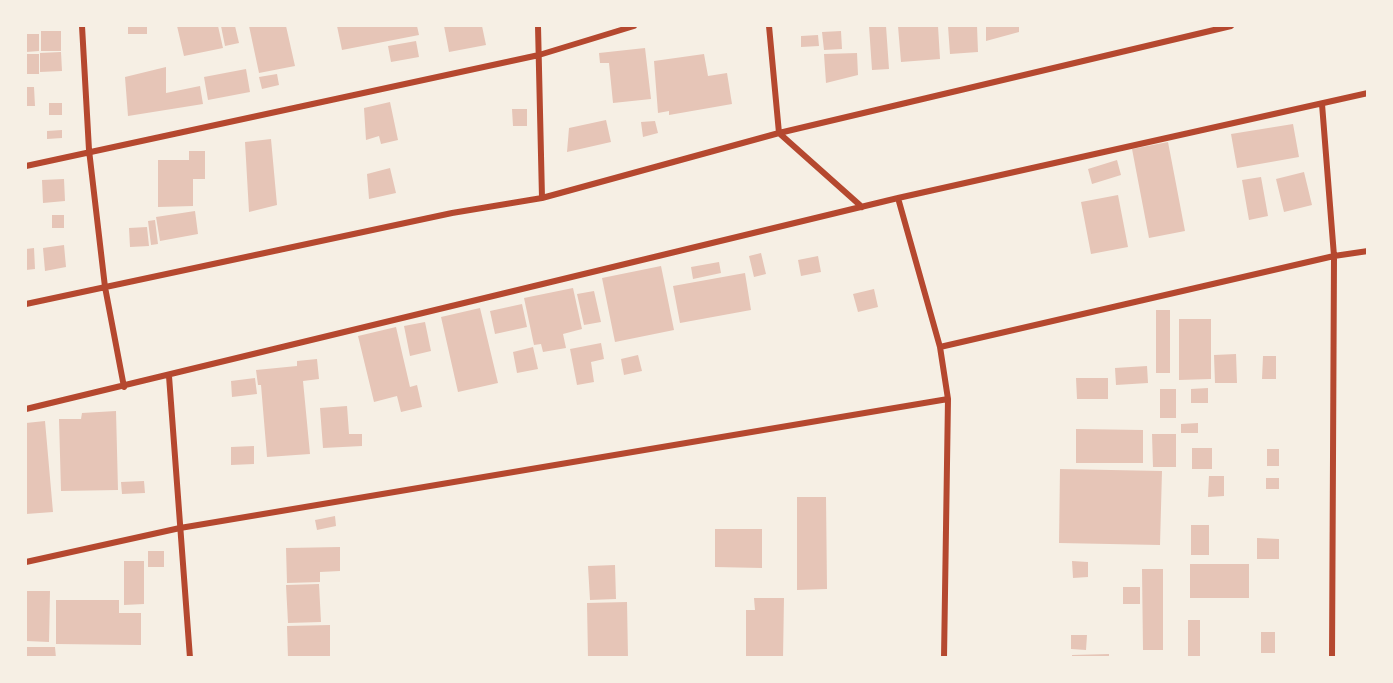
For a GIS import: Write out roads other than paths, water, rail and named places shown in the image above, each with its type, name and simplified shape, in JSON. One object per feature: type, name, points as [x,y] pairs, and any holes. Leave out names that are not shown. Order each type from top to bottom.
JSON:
[{"type":"street","points":[[82,26],[89,150],[105,287],[124,387]]},
{"type":"street","points":[[538,26],[542,198]]},
{"type":"street","points":[[26,166],[89,150],[539,55],[634,26]]},
{"type":"street","points":[[769,26],[778,133],[862,207]]},
{"type":"street","points":[[26,304],[452,213],[542,198],[778,133],[1210,28],[1231,26]]},
{"type":"street","points":[[26,409],[898,198],[1368,93]]},
{"type":"street","points":[[1322,104],[1334,256],[1332,657]]},
{"type":"street","points":[[898,198],[940,347],[948,399],[944,657]]},
{"type":"street","points":[[940,347],[1334,256],[1368,251]]},
{"type":"street","points":[[169,376],[189,657]]},
{"type":"street","points":[[26,562],[180,528],[948,399]]}]
